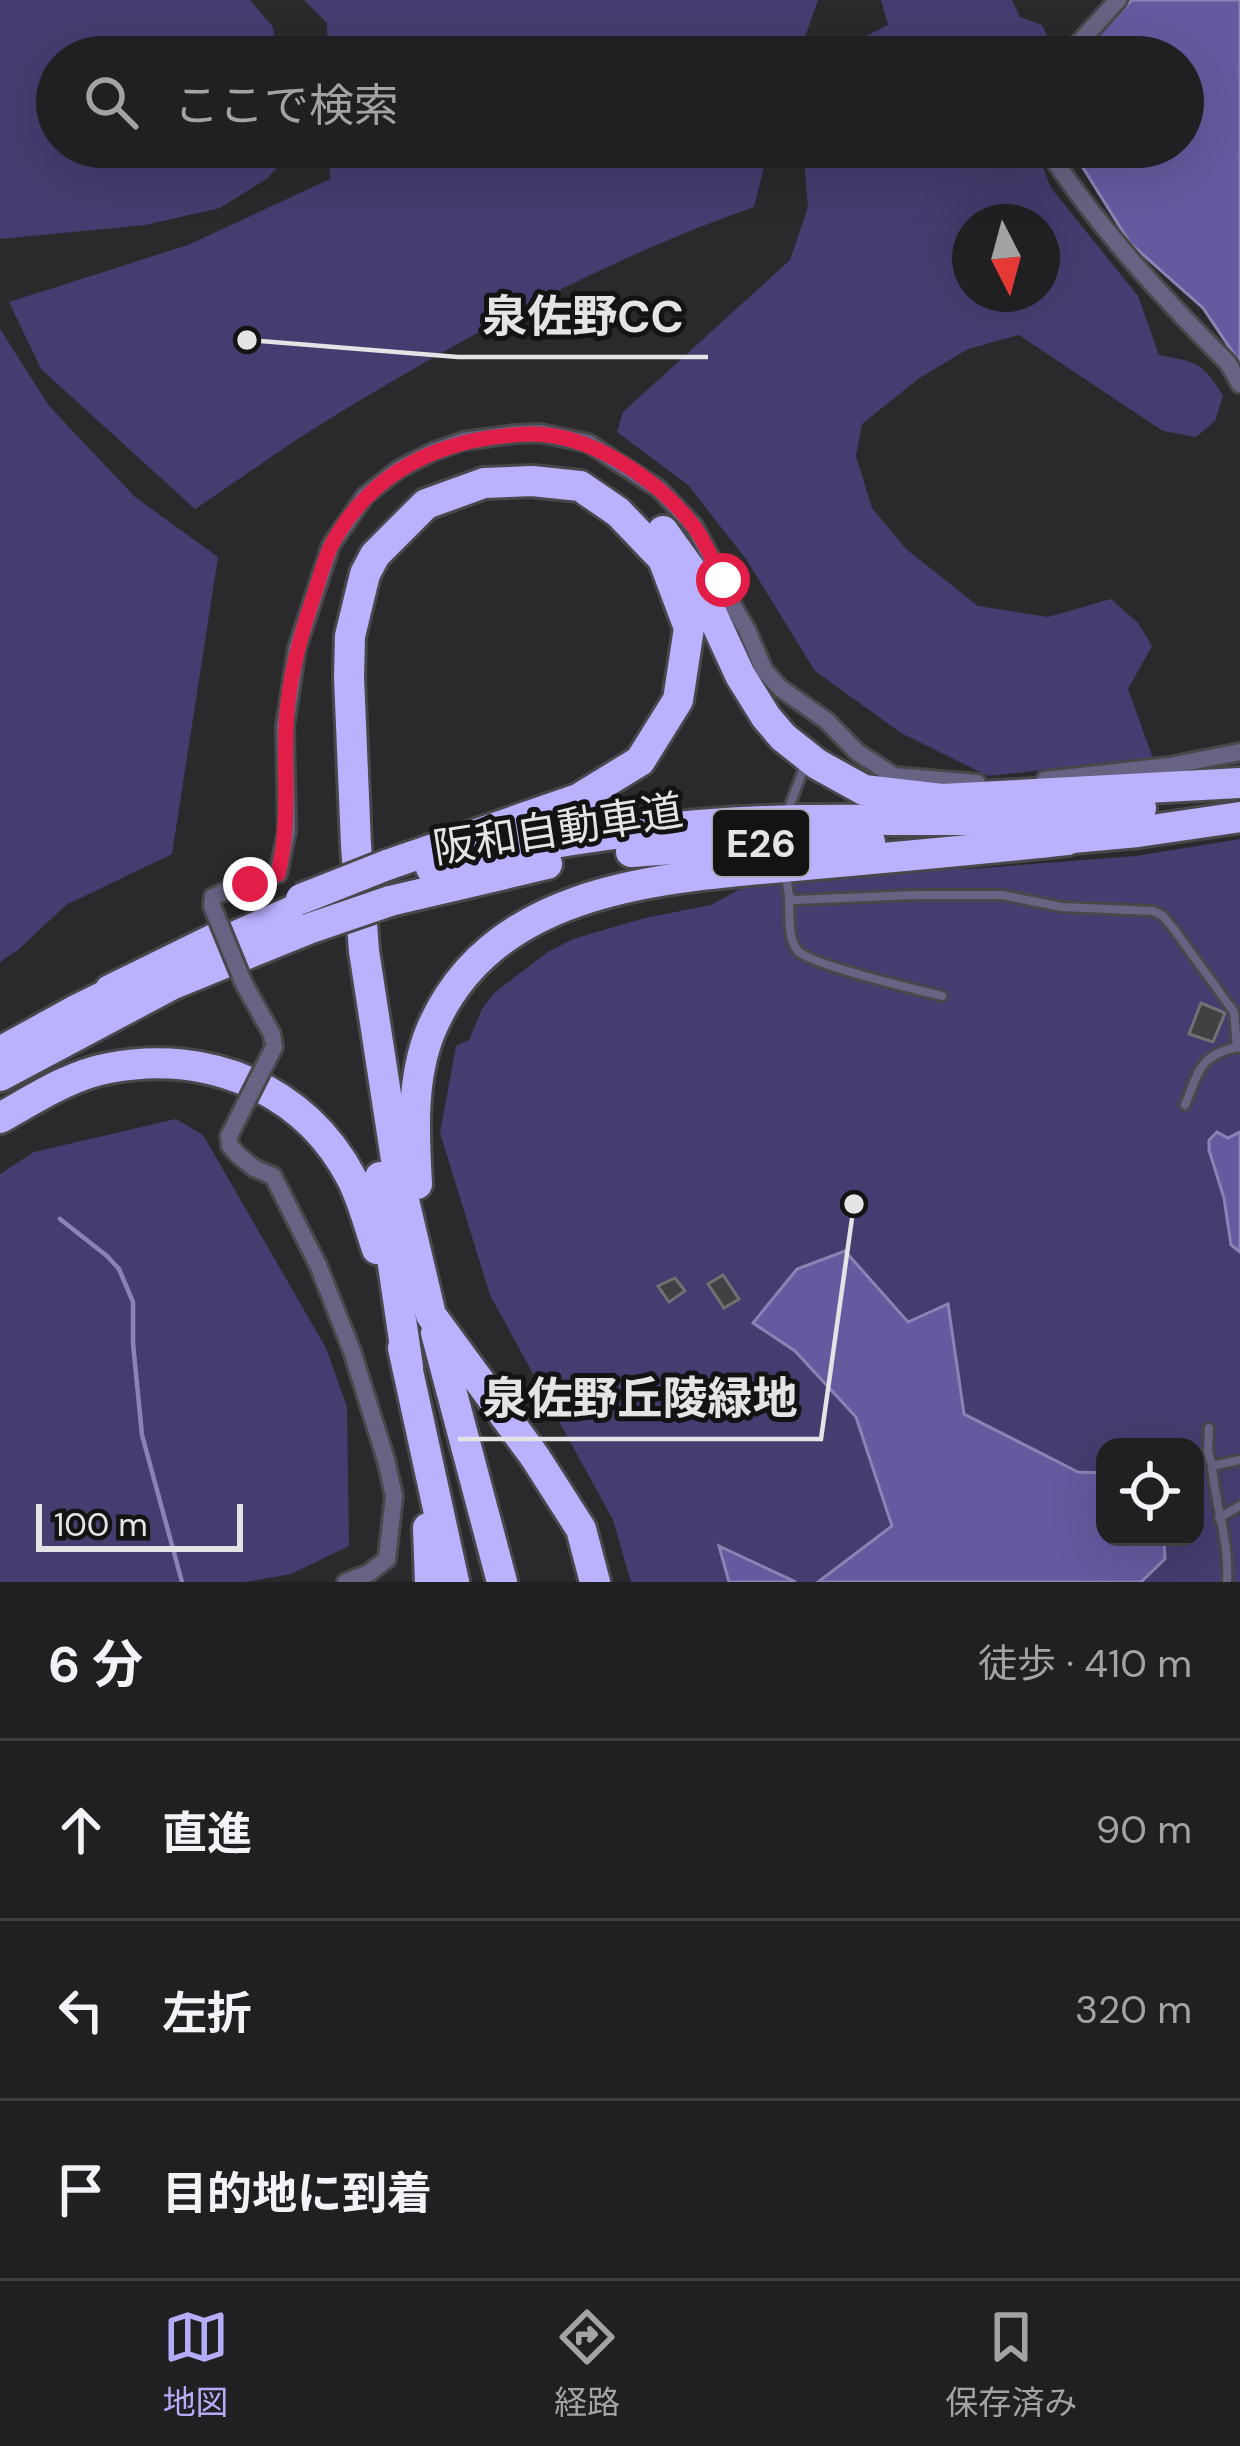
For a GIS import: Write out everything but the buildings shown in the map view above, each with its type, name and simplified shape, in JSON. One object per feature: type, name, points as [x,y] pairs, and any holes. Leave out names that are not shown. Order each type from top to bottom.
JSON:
[{"type":"highway","points":[[408,1367],[351,975],[338,852],[332,702],[333,622],[347,577],[371,532],[400,509],[437,484],[475,468],[537,462],[591,473],[657,522],[693,573],[740,675],[766,717],[817,764],[865,790],[1131,811],[1240,788]]},
{"type":"highway","points":[[388,882],[578,799],[640,760],[678,700],[689,628],[663,560],[618,512],[580,486],[496,482],[426,504],[375,555],[364,574],[350,636],[364,951],[399,1179],[502,1582]]},
{"type":"highway","name":"阪和自動車道","points":[[0,1076],[89,1015],[126,983],[264,921],[388,882],[529,846],[694,825],[803,820],[1038,820],[1131,811],[1240,817]]},
{"type":"highway","name":"阪和自動車道","points":[[388,882],[643,851],[770,843],[1067,840],[1131,811]]},
{"type":"highway","points":[[595,1582],[581,1529],[428,1303],[415,1145],[418,1084],[430,1032],[464,976],[510,934],[602,892],[733,872],[1067,840]]},
{"type":"highway","name":"阪和自動車道","points":[[0,1052],[172,983],[304,911]]},
{"type":"highway","points":[[0,1118],[60,1085],[106,1068],[166,1062],[204,1066],[235,1076],[273,1094],[313,1126],[353,1182],[382,1261],[454,1582]]},
{"type":"highway","points":[[425,1446],[430,1582]]},
{"type":"street","points":[[1085,36],[1118,0]]},
{"type":"street","points":[[1060,168],[1126,255],[1228,363],[1240,384]]},
{"type":"street","points":[[346,1582],[369,1573],[387,1558],[394,1496],[352,1352],[318,1265],[273,1176],[254,1168],[230,1145],[229,1136],[274,1047],[212,906],[213,897],[223,892],[278,874],[286,831],[286,726],[297,648],[331,545],[365,496],[399,470],[463,441],[540,433],[588,443],[659,489],[694,526],[764,670],[780,688],[830,732],[894,776],[1012,783],[1169,766],[1240,752]]},
{"type":"lane","points":[[790,805],[806,764]]},
{"type":"lane","points":[[787,882],[792,941],[802,955],[942,996]]},
{"type":"lane","points":[[789,896],[794,900],[1002,896],[1062,907],[1153,911],[1163,916],[1234,1012],[1238,1048],[1216,1052],[1202,1064],[1185,1106]]},
{"type":"lane","points":[[1209,1428],[1208,1450],[1227,1547],[1227,1582]]},
{"type":"lane","points":[[1212,1466],[1240,1460]]},
{"type":"lane","points":[[1219,1518],[1240,1506]]},
{"type":"shaded area","points":[[0,0],[250,0],[273,27],[274,36],[36,36],[36,168],[276,168],[268,178],[220,208],[145,225],[0,239]]},
{"type":"shaded area","points":[[304,0],[818,0],[805,36],[327,36],[327,23]]},
{"type":"shaded area","points":[[881,0],[1012,0],[1020,17],[1042,25],[1047,36],[866,36],[888,25]]},
{"type":"shaded area","points":[[1132,0],[1240,0],[1240,363],[1203,308],[1130,243],[1083,168],[1204,168],[1204,36],[1097,36]]},
{"type":"shaded area","points":[[330,168],[764,168],[754,207],[649,248],[496,323],[329,419],[195,509],[41,369],[9,302],[188,245],[330,179]]},
{"type":"shaded area","points":[[805,168],[1043,168],[1051,188],[1138,296],[1159,355],[1198,365],[1216,385],[1223,396],[1215,421],[1196,437],[1163,431],[1019,335],[968,349],[918,379],[862,424],[856,456],[872,508],[906,549],[978,606],[1048,617],[1111,599],[1138,623],[1152,646],[1128,689],[1153,758],[988,776],[901,733],[815,671],[746,559],[688,485],[617,432],[623,412],[790,260],[808,207]]},
{"type":"shaded area","points":[[0,329],[49,406],[135,497],[218,557],[172,854],[66,905],[0,962]]},
{"type":"shaded area","points":[[1240,839],[1240,1582],[631,1582],[613,1520],[490,1295],[440,1133],[456,1046],[469,1040],[494,993],[573,939],[711,905],[749,884],[928,868],[1136,856]]},
{"type":"shaded area","points":[[176,1119],[203,1135],[326,1348],[347,1407],[349,1546],[291,1574],[246,1582],[0,1582],[0,1174],[34,1152]]},
{"type":"shaded area","points":[[1217,1132],[1228,1138],[1240,1132],[1240,1252],[1231,1245],[1224,1198],[1209,1150],[1209,1140]]},
{"type":"shaded area","points":[[845,1251],[908,1322],[948,1304],[964,1414],[1078,1472],[1096,1473],[1096,1546],[1164,1546],[1165,1559],[1141,1582],[818,1582],[892,1526],[856,1417],[795,1351],[753,1323],[797,1269]]},
{"type":"shaded area","points":[[719,1546],[796,1582],[729,1582]]},
{"type":"waterway","points":[[60,1219],[119,1269],[133,1302],[142,1435],[182,1582]]},
{"type":"place","name":"泉佐野CC","points":[[247,340]]},
{"type":"place","name":"泉佐野丘陵緑地","points":[[854,1204]]},
{"type":"route","points":[[250,884],[278,874],[286,831],[286,726],[297,648],[331,545],[365,496],[399,470],[463,441],[540,433],[588,443],[659,489],[694,526],[723,580]]}]
